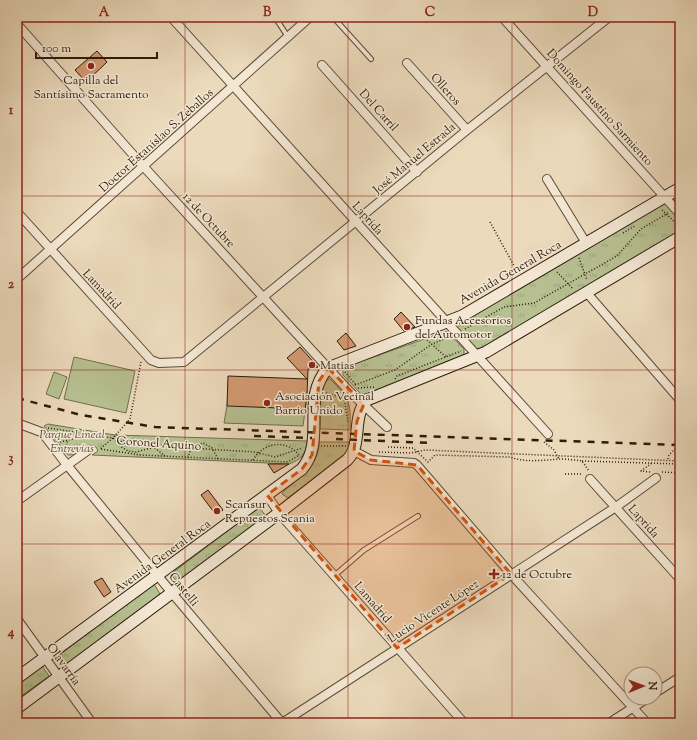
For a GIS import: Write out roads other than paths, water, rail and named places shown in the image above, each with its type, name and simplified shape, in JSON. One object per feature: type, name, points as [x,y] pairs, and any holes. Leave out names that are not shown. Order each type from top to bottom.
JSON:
[{"type":"main road","name":"Avenida General Roca","points":[[17,678],[302,469],[312,455],[309,449],[315,390],[328,368],[338,362],[447,328],[462,316],[680,188]]},
{"type":"main road","points":[[17,708],[279,513],[347,460],[357,421],[364,404],[371,398],[476,356],[580,290],[676,234]]},
{"type":"street","name":"Laprida","points":[[171,17],[356,222],[447,328],[460,331],[476,356],[545,437]]},
{"type":"street","name":"Doctor Estanislao S. Zeballos","points":[[17,279],[310,17]]},
{"type":"street","name":"Domingo Faustino Sarmiento","points":[[502,17],[678,211]]},
{"type":"street","name":"José Manuel Estrada","points":[[179,363],[188,360],[467,130],[609,17]]},
{"type":"street","name":"12 de Octubre","points":[[17,24],[144,167],[328,368],[353,387],[364,404],[387,427]]},
{"type":"street","name":"Olleros","points":[[407,63],[467,130]]},
{"type":"street","name":"Del Carril","points":[[322,65],[417,172]]},
{"type":"street","points":[[547,179],[586,243]]},
{"type":"street","name":"Lamadrid","points":[[17,212],[151,360],[159,363],[179,363]]},
{"type":"street","points":[[580,290],[680,400]]},
{"type":"street","name":"Castelli","points":[[17,423],[40,432],[51,444],[172,593],[282,723]]},
{"type":"street","points":[[350,450],[371,460],[414,463],[418,465],[510,574],[647,723]]},
{"type":"street","points":[[17,501],[87,451]]},
{"type":"street","name":"Lucio Vicente López","points":[[282,723],[616,506],[656,478]]},
{"type":"street","name":"Laprida","points":[[590,479],[616,506],[680,579]]},
{"type":"street","name":"Lamadrid","points":[[267,495],[279,513],[464,723]]},
{"type":"street","name":"Olavarría","points":[[17,619],[92,723]]},
{"type":"street","points":[[663,688],[680,677]]},
{"type":"street","points":[[609,723],[636,706]]},
{"type":"lane","points":[[275,17],[288,37]]},
{"type":"lane","points":[[333,17],[371,59]]},
{"type":"lane","points":[[334,576],[364,550],[418,516]]},
{"type":"railway","points":[[17,398],[81,415],[155,427],[680,445]]},
{"type":"railway","points":[[254,436],[312,438]]},
{"type":"railway","points":[[336,439],[430,443]]},
{"type":"place","name":"Capilla del Santísimo Sacramento","points":[[91,66]]},
{"type":"place","name":"Fundas Accesorios del Automotor","points":[[407,327]]},
{"type":"place","name":"Matias","points":[[312,365]]},
{"type":"place","name":"Asociación Vecinal Barrio Unido","points":[[267,403]]},
{"type":"place","name":"Scansur Repuestos Scania","points":[[217,511]]},
{"type":"place","name":"12 de Octubre","points":[[494,574]]},
{"type":"park label","name":"Parque Lineal Entrevías","points":[[72,441]]}]
